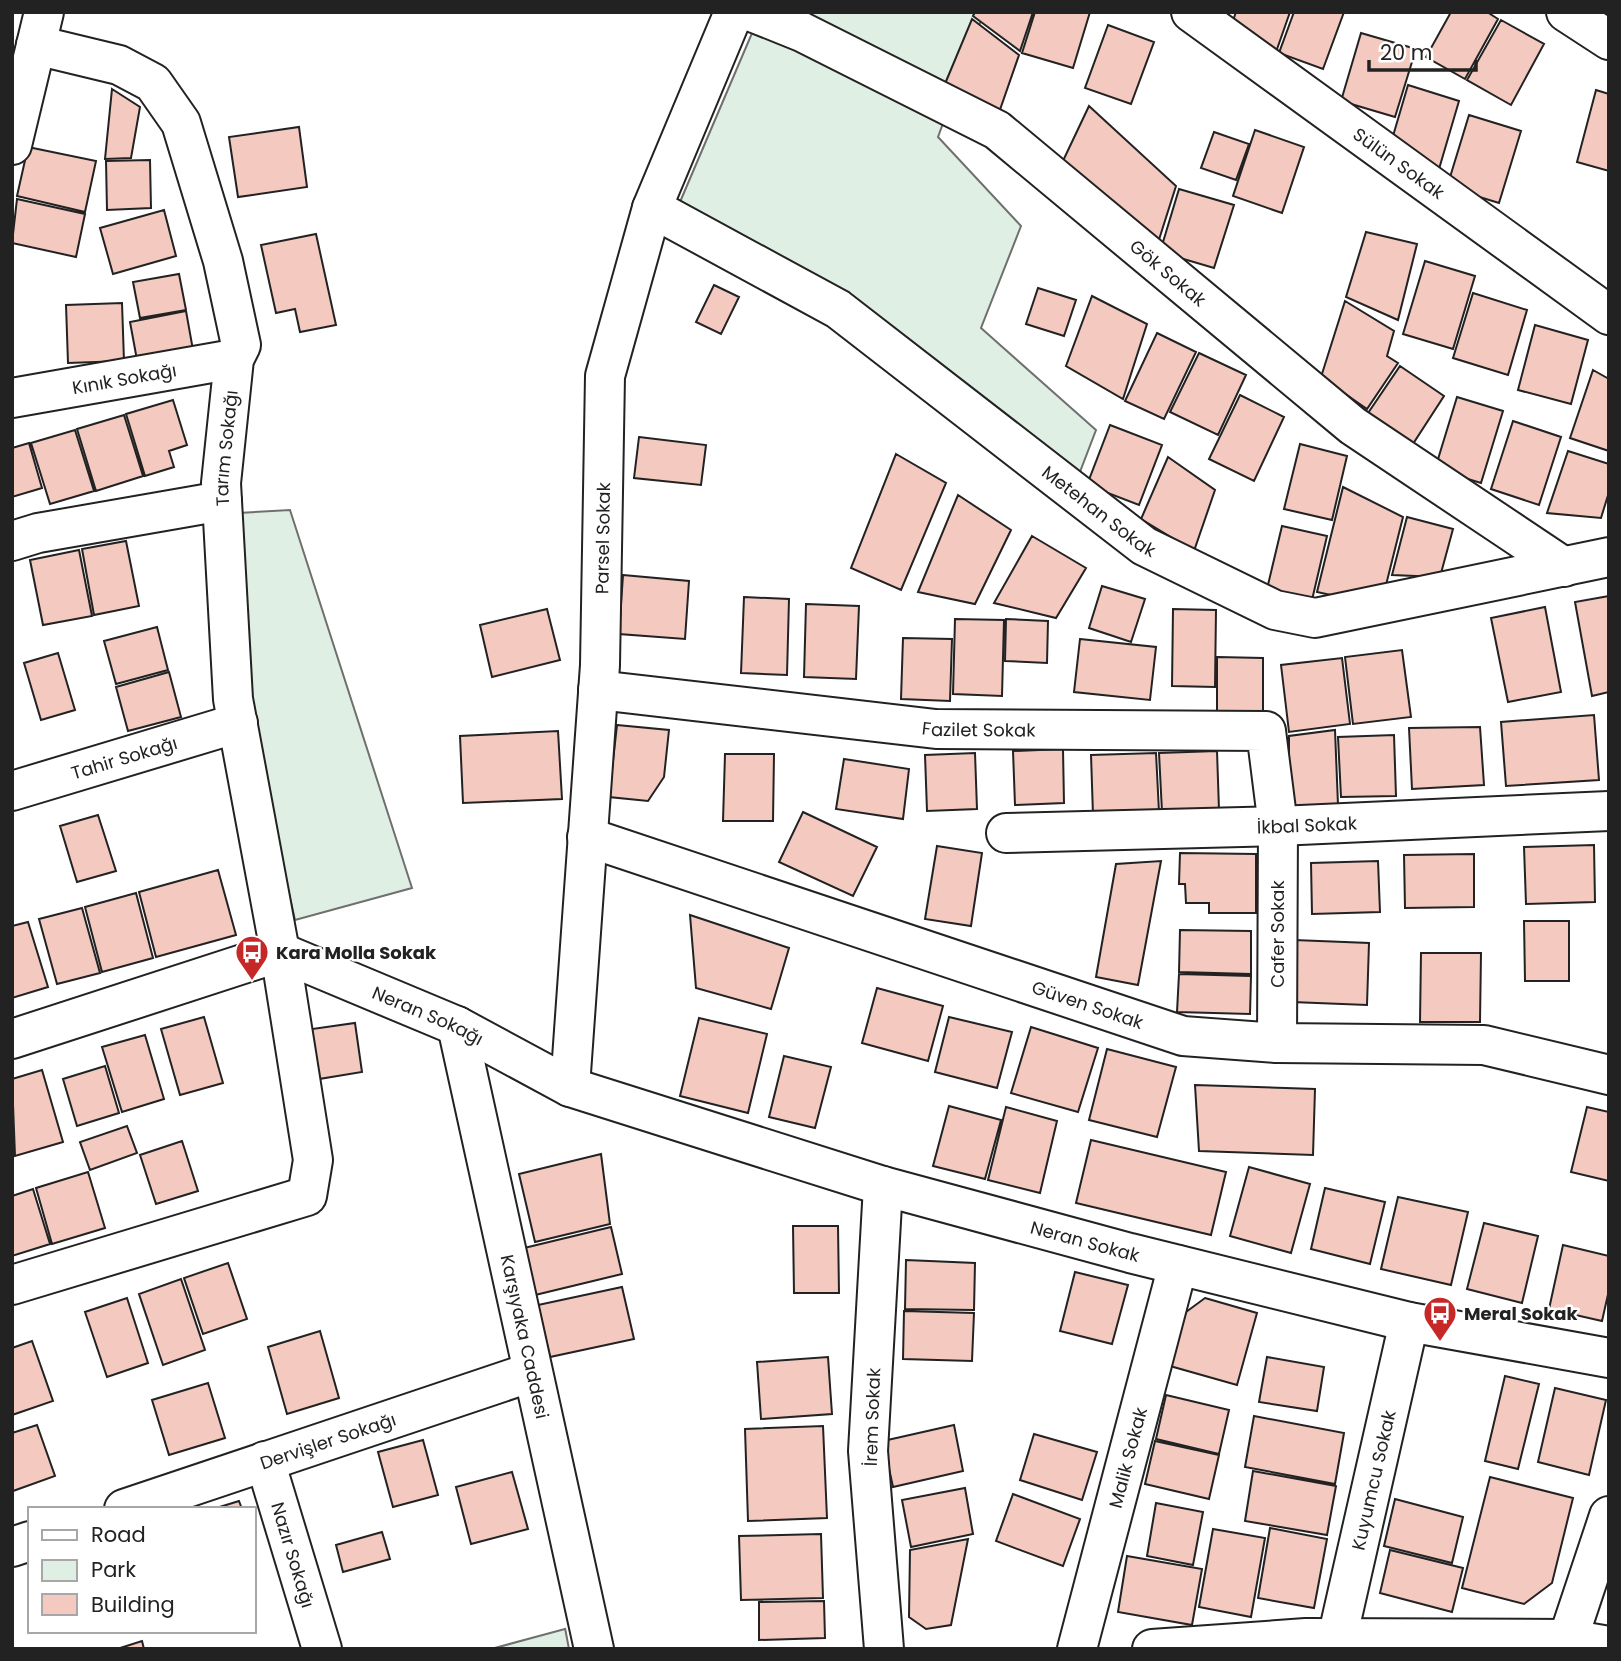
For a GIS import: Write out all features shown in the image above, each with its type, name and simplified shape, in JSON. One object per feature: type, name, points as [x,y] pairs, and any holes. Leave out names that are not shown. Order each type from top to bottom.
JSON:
[{"type":"street","name":"Parsel Sokak","points":[[570,1087],[598,690],[605,376],[652,208],[734,12]]},
{"type":"street","name":"Gök Sokak","points":[[752,12],[806,22],[997,130],[1353,426],[1564,567]]},
{"type":"street","name":"Sülün Sokak","points":[[1191,12],[1609,315]]},
{"type":"street","points":[[1566,12],[1609,40]]},
{"type":"street","points":[[12,145],[40,28]]},
{"type":"street","name":"Tarım Sokağı","points":[[12,1284],[307,1196],[313,1160],[280,952],[233,699],[222,501],[234,359],[241,345],[223,261],[181,123],[153,83],[40,28]]},
{"type":"street","name":"Metehan Sokak","points":[[652,208],[838,309],[1144,546],[1275,610],[1315,618],[1609,557]]},
{"type":"street","name":"Kınık Sokağı","points":[[12,398],[234,359]]},
{"type":"street","points":[[12,541],[38,533],[222,501]]},
{"type":"street","name":"Fazilet Sokak","points":[[598,690],[936,729],[1266,731],[1278,826]]},
{"type":"street","name":"Tahir Sokağı","points":[[12,791],[238,723]]},
{"type":"street","name":"İkbal Sokak","points":[[1006,833],[1278,826],[1609,811]]},
{"type":"street","name":"Cafer Sokak","points":[[1277,1043],[1278,826]]},
{"type":"street","name":"Güven Sokak","points":[[587,837],[1182,1037],[1277,1043],[1484,1045],[1609,1075]]},
{"type":"street","points":[[12,1039],[280,952]]},
{"type":"street","name":"Neran Sokağı","points":[[280,952],[457,1026],[570,1087]]},
{"type":"street","name":"Karşıyaka Caddesi","points":[[457,1026],[594,1649]]},
{"type":"street","name":"Neran Sokak","points":[[570,1087],[883,1186],[1178,1265],[1409,1322],[1609,1358]]},
{"type":"street","name":"İrem Sokak","points":[[883,1186],[868,1451],[884,1649]]},
{"type":"street","name":"Malik Sokak","points":[[1076,1649],[1178,1265]]},
{"type":"street","name":"Kuyumcu Sokak","points":[[1318,1642],[1409,1322]]},
{"type":"street","name":"Dervişler Sokağı","points":[[130,1507],[531,1372]]},
{"type":"street","name":"Nazır Sokağı","points":[[265,1461],[323,1649]]},
{"type":"street","points":[[1568,1639],[1609,1516]]},
{"type":"street","points":[[1152,1649],[1318,1642],[1568,1639],[1609,1646]]},
{"type":"green space","points":[[761,12],[984,12],[938,137],[1021,226],[981,328],[1096,430],[1078,477],[680,202]]},
{"type":"green space","points":[[290,510],[412,888],[295,920],[203,515]]},
{"type":"green space","points":[[565,1629],[569,1649],[491,1649]]},
{"type":"building","points":[[975,12],[1033,12],[1020,51],[973,16]]},
{"type":"building","points":[[1035,12],[1090,12],[1073,68],[1022,53]]},
{"type":"building","points":[[1236,12],[1290,12],[1276,52],[1228,35]]},
{"type":"building","points":[[1294,12],[1344,12],[1323,69],[1279,53]]},
{"type":"building","points":[[1451,12],[1487,12],[1498,19],[1465,79],[1426,57]]},
{"type":"building","points":[[972,19],[1019,55],[994,127],[942,91]]},
{"type":"building","points":[[1501,20],[1544,44],[1511,105],[1467,80]]},
{"type":"building","points":[[1108,25],[1154,42],[1131,104],[1085,88]]},
{"type":"building","points":[[1361,33],[1416,49],[1395,117],[1341,101]]},
{"type":"building","points":[[1408,85],[1459,101],[1439,169],[1388,153]]},
{"type":"building","points":[[112,89],[140,107],[131,158],[105,159]]},
{"type":"building","points":[[1596,90],[1609,94],[1609,171],[1577,162]]},
{"type":"building","points":[[1089,106],[1176,186],[1156,249],[1061,165]]},
{"type":"building","points":[[1469,115],[1521,131],[1499,203],[1447,187]]},
{"type":"building","points":[[299,127],[307,187],[238,197],[229,137]]},
{"type":"building","points":[[1255,130],[1304,147],[1282,213],[1233,196]]},
{"type":"building","points":[[1214,132],[1249,144],[1236,180],[1201,168]]},
{"type":"building","points":[[28,147],[96,161],[85,212],[17,196]]},
{"type":"building","points":[[150,160],[151,208],[107,210],[106,161]]},
{"type":"building","points":[[1179,189],[1234,205],[1214,268],[1160,252]]},
{"type":"building","points":[[17,199],[85,214],[76,257],[12,243]]},
{"type":"building","points":[[164,210],[176,256],[113,274],[100,228]]},
{"type":"building","points":[[1366,232],[1417,244],[1398,320],[1346,297]]},
{"type":"building","points":[[316,234],[336,325],[300,332],[295,309],[276,313],[261,245]]},
{"type":"building","points":[[1425,261],[1475,276],[1453,349],[1403,334]]},
{"type":"building","points":[[179,274],[186,310],[140,318],[133,282]]},
{"type":"building","points":[[714,285],[739,297],[721,334],[696,322]]},
{"type":"building","points":[[1038,288],[1076,300],[1064,336],[1026,324]]},
{"type":"building","points":[[1473,293],[1527,310],[1508,375],[1453,358]]},
{"type":"building","points":[[1092,296],[1147,324],[1123,399],[1066,366]]},
{"type":"building","points":[[1345,301],[1394,331],[1387,356],[1398,363],[1367,409],[1321,377]]},
{"type":"building","points":[[122,303],[124,361],[68,363],[66,305]]},
{"type":"building","points":[[186,311],[193,350],[137,360],[130,322]]},
{"type":"building","points":[[1535,325],[1588,340],[1571,404],[1518,390]]},
{"type":"building","points":[[1157,333],[1196,352],[1164,419],[1125,401]]},
{"type":"building","points":[[1199,353],[1246,375],[1218,435],[1170,412]]},
{"type":"building","points":[[1400,366],[1444,396],[1409,450],[1364,419]]},
{"type":"building","points":[[1593,370],[1609,379],[1609,451],[1570,438]]},
{"type":"building","points":[[1240,395],[1284,417],[1254,481],[1209,459]]},
{"type":"building","points":[[1457,397],[1503,411],[1481,483],[1435,469]]},
{"type":"building","points":[[173,400],[187,445],[169,451],[174,467],[145,476],[126,414]]},
{"type":"building","points":[[124,415],[143,476],[96,491],[77,429]]},
{"type":"building","points":[[1513,421],[1561,437],[1539,505],[1491,489]]},
{"type":"building","points":[[1110,425],[1162,445],[1139,505],[1087,485]]},
{"type":"building","points":[[75,430],[94,491],[50,504],[31,443]]},
{"type":"building","points":[[639,437],[706,445],[701,485],[634,478]]},
{"type":"building","points":[[29,443],[42,488],[12,497],[12,448]]},
{"type":"building","points":[[1300,444],[1347,456],[1332,520],[1284,509]]},
{"type":"building","points":[[1568,451],[1609,464],[1609,492],[1601,518],[1547,513]]},
{"type":"building","points":[[896,454],[946,483],[901,590],[851,568]]},
{"type":"building","points":[[1168,457],[1215,490],[1194,551],[1141,519]]},
{"type":"building","points":[[1343,487],[1403,517],[1386,585],[1340,597],[1317,592]]},
{"type":"building","points":[[958,495],[1011,530],[975,604],[918,592]]},
{"type":"building","points":[[1407,517],[1453,529],[1440,577],[1392,575]]},
{"type":"building","points":[[1282,526],[1327,536],[1312,600],[1267,589]]},
{"type":"building","points":[[1032,536],[1086,568],[1056,618],[994,603]]},
{"type":"building","points":[[126,541],[139,606],[94,615],[82,549]]},
{"type":"building","points":[[79,550],[92,616],[43,625],[30,560]]},
{"type":"building","points":[[623,575],[689,581],[685,639],[619,634]]},
{"type":"building","points":[[1102,586],[1145,599],[1131,642],[1089,628]]},
{"type":"building","points":[[1609,596],[1609,692],[1592,696],[1575,602]]},
{"type":"building","points":[[744,597],[789,599],[787,675],[741,673]]},
{"type":"building","points":[[806,604],[859,606],[856,679],[804,677]]},
{"type":"building","points":[[1545,607],[1561,692],[1508,702],[1491,618]]},
{"type":"building","points":[[547,609],[560,660],[492,677],[480,625]]},
{"type":"building","points":[[1173,609],[1216,610],[1215,687],[1172,686]]},
{"type":"building","points":[[955,619],[1004,620],[1002,696],[953,694]]},
{"type":"building","points":[[1006,619],[1048,621],[1047,663],[1005,661]]},
{"type":"building","points":[[157,627],[168,670],[116,684],[104,641]]},
{"type":"building","points":[[903,638],[952,639],[950,701],[901,699]]},
{"type":"building","points":[[1080,639],[1156,647],[1150,700],[1074,692]]},
{"type":"building","points":[[1402,650],[1411,717],[1353,724],[1345,657]]},
{"type":"building","points":[[58,653],[75,710],[41,720],[24,663]]},
{"type":"building","points":[[1217,657],[1263,658],[1263,715],[1217,715]]},
{"type":"building","points":[[1342,658],[1350,724],[1289,732],[1281,665]]},
{"type":"building","points":[[169,672],[181,717],[128,731],[116,687]]},
{"type":"building","points":[[1594,715],[1599,780],[1506,786],[1501,722]]},
{"type":"building","points":[[617,725],[669,730],[664,777],[648,801],[609,797]]},
{"type":"building","points":[[1480,727],[1484,785],[1412,789],[1409,728]]},
{"type":"building","points":[[1335,730],[1338,805],[1289,807],[1289,736]]},
{"type":"building","points":[[558,731],[562,799],[463,803],[460,736]]},
{"type":"building","points":[[1394,735],[1396,796],[1341,797],[1338,737]]},
{"type":"building","points":[[1063,749],[1064,803],[1015,805],[1013,751]]},
{"type":"building","points":[[1217,751],[1219,810],[1162,812],[1159,753]]},
{"type":"building","points":[[975,753],[977,809],[927,811],[925,755]]},
{"type":"building","points":[[1156,753],[1159,812],[1093,815],[1091,755]]},
{"type":"building","points":[[725,754],[774,754],[773,821],[723,821]]},
{"type":"building","points":[[844,759],[909,769],[903,819],[836,809]]},
{"type":"building","points":[[803,812],[877,847],[853,896],[779,862]]},
{"type":"building","points":[[98,815],[116,871],[77,882],[60,826]]},
{"type":"building","points":[[1594,845],[1595,902],[1526,904],[1524,847]]},
{"type":"building","points":[[937,846],[982,853],[971,926],[925,919]]},
{"type":"building","points":[[1180,853],[1256,854],[1256,913],[1209,913],[1209,903],[1186,903],[1185,884],[1179,884]]},
{"type":"building","points":[[1474,854],[1474,907],[1405,908],[1404,855]]},
{"type":"building","points":[[1161,861],[1138,985],[1096,977],[1116,864]]},
{"type":"building","points":[[1378,861],[1380,912],[1312,914],[1311,863]]},
{"type":"building","points":[[218,870],[236,935],[156,957],[139,892]]},
{"type":"building","points":[[136,893],[153,958],[102,972],[85,907]]},
{"type":"building","points":[[82,908],[100,973],[57,984],[39,919]]},
{"type":"building","points":[[690,915],[789,948],[771,1009],[696,988]]},
{"type":"building","points":[[1524,921],[1569,921],[1569,981],[1525,981]]},
{"type":"building","points":[[28,922],[48,987],[12,998],[12,926]]},
{"type":"building","points":[[1180,930],[1251,931],[1251,974],[1179,972]]},
{"type":"building","points":[[1294,940],[1369,943],[1367,1005],[1292,1002]]},
{"type":"building","points":[[1421,953],[1481,953],[1480,1022],[1420,1022]]},
{"type":"building","points":[[1179,974],[1251,976],[1250,1014],[1177,1012]]},
{"type":"building","points":[[877,988],[943,1006],[928,1061],[862,1043]]},
{"type":"building","points":[[204,1017],[223,1083],[180,1095],[161,1029]]},
{"type":"building","points":[[949,1017],[1012,1032],[997,1088],[935,1072]]},
{"type":"building","points":[[699,1018],[767,1034],[748,1113],[680,1096]]},
{"type":"building","points":[[355,1023],[362,1072],[319,1079],[312,1029]]},
{"type":"building","points":[[1031,1027],[1098,1048],[1078,1112],[1011,1093]]},
{"type":"building","points":[[145,1035],[164,1099],[122,1112],[102,1047]]},
{"type":"building","points":[[1107,1049],[1176,1067],[1157,1137],[1089,1120]]},
{"type":"building","points":[[784,1056],[831,1067],[815,1128],[769,1117]]},
{"type":"building","points":[[105,1066],[119,1113],[77,1126],[63,1079]]},
{"type":"building","points":[[42,1070],[63,1142],[15,1156],[12,1079]]},
{"type":"building","points":[[1195,1085],[1315,1089],[1313,1155],[1199,1151]]},
{"type":"building","points":[[949,1106],[1001,1120],[985,1179],[933,1166]]},
{"type":"building","points":[[1006,1107],[1057,1121],[1040,1193],[988,1180]]},
{"type":"building","points":[[1587,1107],[1609,1112],[1609,1181],[1571,1172]]},
{"type":"building","points":[[127,1126],[137,1153],[90,1170],[80,1142]]},
{"type":"building","points":[[1091,1140],[1226,1172],[1211,1235],[1076,1203]]},
{"type":"building","points":[[182,1141],[198,1191],[156,1204],[140,1155]]},
{"type":"building","points":[[601,1154],[610,1224],[535,1242],[519,1174]]},
{"type":"building","points":[[1249,1167],[1310,1184],[1291,1253],[1230,1236]]},
{"type":"building","points":[[88,1172],[105,1228],[52,1244],[36,1188]]},
{"type":"building","points":[[1325,1188],[1385,1202],[1370,1264],[1311,1249]]},
{"type":"building","points":[[33,1189],[50,1244],[12,1256],[12,1196]]},
{"type":"building","points":[[1398,1197],[1468,1212],[1451,1285],[1381,1269]]},
{"type":"building","points":[[1484,1223],[1538,1236],[1522,1303],[1467,1289]]},
{"type":"building","points":[[793,1226],[838,1226],[839,1293],[794,1293]]},
{"type":"building","points":[[611,1227],[622,1274],[531,1296],[520,1249]]},
{"type":"building","points":[[1563,1245],[1609,1256],[1609,1290],[1602,1321],[1549,1309]]},
{"type":"building","points":[[906,1260],[975,1263],[974,1310],[905,1309]]},
{"type":"building","points":[[228,1263],[247,1319],[203,1334],[184,1278]]},
{"type":"building","points":[[1075,1272],[1128,1285],[1112,1344],[1060,1331]]},
{"type":"building","points":[[181,1279],[205,1350],[163,1365],[139,1294]]},
{"type":"building","points":[[622,1287],[634,1339],[550,1357],[538,1305]]},
{"type":"building","points":[[127,1298],[148,1363],[107,1377],[85,1312]]},
{"type":"building","points":[[1205,1298],[1257,1313],[1237,1385],[1170,1366],[1186,1312]]},
{"type":"building","points":[[904,1311],[974,1313],[972,1361],[903,1359]]},
{"type":"building","points":[[320,1331],[339,1398],[287,1414],[268,1347]]},
{"type":"building","points":[[32,1341],[53,1401],[12,1415],[12,1348]]},
{"type":"building","points":[[828,1357],[832,1414],[761,1419],[757,1362]]},
{"type":"building","points":[[1267,1357],[1324,1367],[1317,1411],[1259,1402]]},
{"type":"building","points":[[1505,1376],[1539,1384],[1518,1469],[1485,1461]]},
{"type":"building","points":[[208,1383],[225,1438],[169,1455],[152,1400]]},
{"type":"building","points":[[1555,1388],[1606,1400],[1589,1475],[1538,1462]]},
{"type":"building","points":[[1166,1395],[1229,1410],[1219,1454],[1156,1439]]},
{"type":"building","points":[[1254,1416],[1344,1433],[1335,1484],[1245,1467]]},
{"type":"building","points":[[37,1425],[55,1476],[13,1491],[12,1433]]},
{"type":"building","points":[[954,1425],[963,1471],[893,1487],[883,1441]]},
{"type":"building","points":[[823,1426],[827,1518],[748,1521],[745,1429]]},
{"type":"building","points":[[1034,1434],[1097,1452],[1082,1500],[1020,1480]]},
{"type":"building","points":[[423,1440],[438,1495],[393,1507],[378,1452]]},
{"type":"building","points":[[1155,1441],[1219,1455],[1209,1499],[1145,1484]]},
{"type":"building","points":[[1253,1471],[1336,1486],[1327,1535],[1245,1521]]},
{"type":"building","points":[[512,1472],[528,1529],[471,1544],[456,1487]]},
{"type":"building","points":[[1490,1477],[1573,1498],[1552,1583],[1524,1604],[1462,1588]]},
{"type":"building","points":[[965,1488],[973,1534],[911,1547],[902,1500]]},
{"type":"building","points":[[1013,1494],[1080,1519],[1063,1566],[996,1541]]},
{"type":"building","points":[[1395,1499],[1463,1517],[1452,1563],[1384,1546]]},
{"type":"building","points":[[239,1501],[241,1507],[220,1507]]},
{"type":"building","points":[[1156,1503],[1203,1512],[1193,1565],[1147,1556]]},
{"type":"building","points":[[1270,1528],[1327,1539],[1314,1608],[1258,1598]]},
{"type":"building","points":[[1213,1529],[1265,1538],[1251,1617],[1199,1607]]},
{"type":"building","points":[[382,1532],[390,1559],[343,1572],[336,1545]]},
{"type":"building","points":[[821,1534],[823,1598],[741,1600],[739,1536]]},
{"type":"building","points":[[968,1539],[951,1625],[926,1629],[909,1617],[910,1550]]},
{"type":"building","points":[[1390,1550],[1463,1568],[1452,1612],[1380,1593]]},
{"type":"building","points":[[1127,1556],[1202,1569],[1192,1625],[1118,1612]]},
{"type":"building","points":[[824,1601],[825,1638],[759,1640],[759,1602]]},
{"type":"building","points":[[142,1641],[144,1649],[117,1649]]},
{"type":"place","name":"Kara Molla Sokak","points":[[252,982]]},
{"type":"place","name":"Meral Sokak","points":[[1440,1343]]}]
